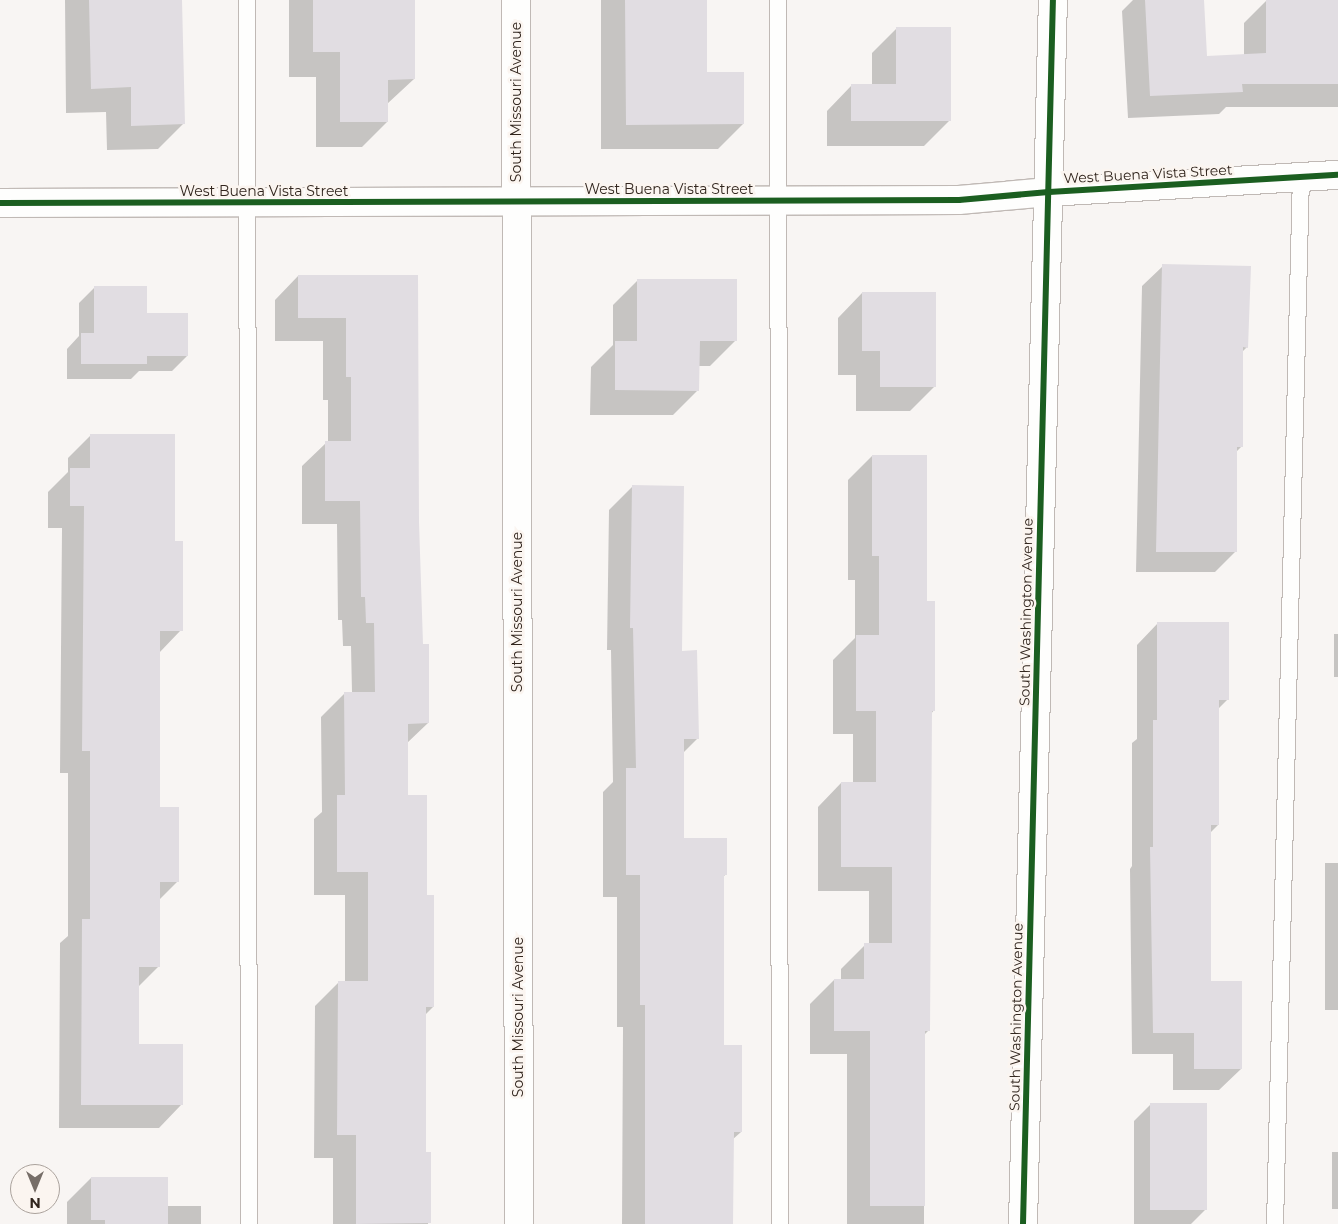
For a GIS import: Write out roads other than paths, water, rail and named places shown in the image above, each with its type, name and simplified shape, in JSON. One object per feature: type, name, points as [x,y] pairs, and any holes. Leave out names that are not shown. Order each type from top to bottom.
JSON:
[{"type":"street","name":"South Missouri Avenue","points":[[516,0],[519,1224]]},
{"type":"street","name":"South Washington Avenue","points":[[1023,1224],[1053,0]]},
{"type":"street","name":"West Buena Vista Street","points":[[0,203],[959,200],[1049,192],[1338,175]]},
{"type":"lane","points":[[247,0],[250,1224]]},
{"type":"lane","points":[[778,0],[780,1224]]},
{"type":"lane","points":[[1275,1224],[1300,178]]}]
